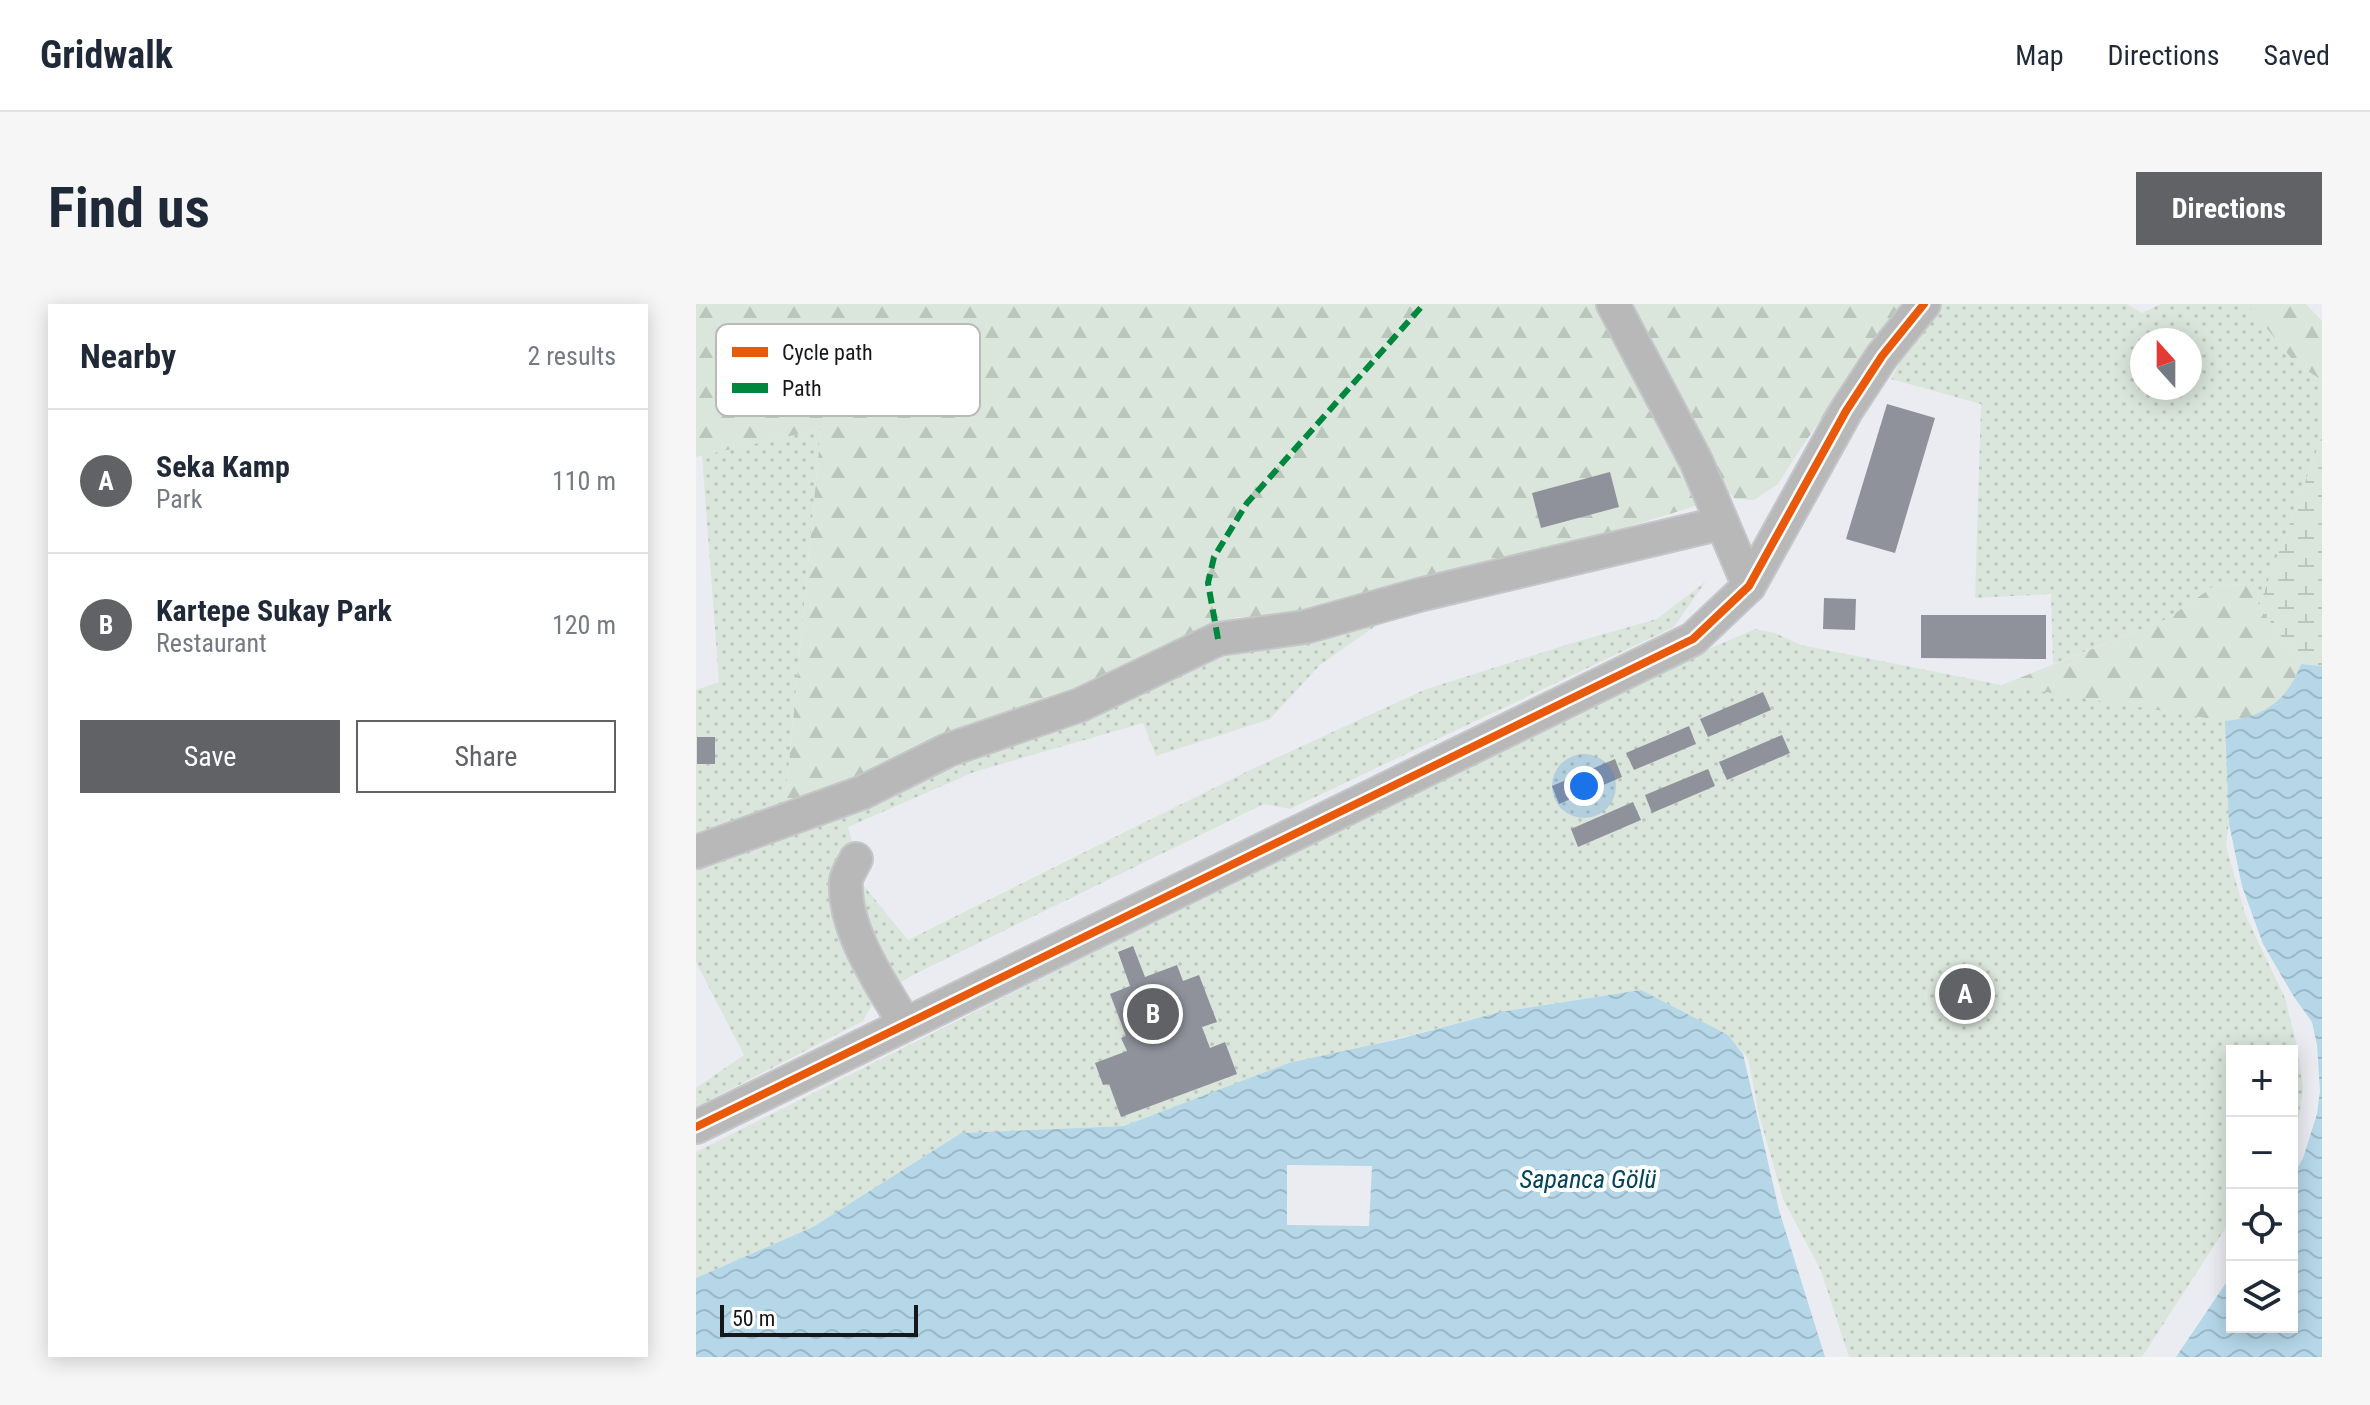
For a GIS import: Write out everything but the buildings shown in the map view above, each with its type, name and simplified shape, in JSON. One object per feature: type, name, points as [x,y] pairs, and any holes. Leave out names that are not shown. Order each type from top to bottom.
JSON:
[{"type":"street","points":[[1613,304],[1696,461],[1749,586]]},
{"type":"street","points":[[696,1127],[1693,639],[1749,586],[1846,411],[1882,356],[1924,304]]},
{"type":"street","points":[[696,852],[861,793],[948,750],[1080,705],[1218,639],[1305,627],[1379,605],[1722,523]]},
{"type":"street","points":[[856,859],[846,878],[848,912],[872,969],[905,1024]]},
{"type":"green space","points":[[696,304],[1600,304],[1702,504],[1589,539],[1272,617],[1237,617],[1077,697],[913,755],[785,805],[821,429],[696,457]]},
{"type":"green space","points":[[1628,304],[1906,304],[1883,330],[1778,484],[1754,500],[1735,499],[1724,487]]},
{"type":"green space","points":[[1942,304],[2127,304],[2142,313],[2161,304],[2247,304],[2296,364],[2322,380],[2322,437],[2259,606],[2250,584],[2214,586],[2167,619],[2053,664],[2051,594],[1975,598],[1981,404],[1891,379],[1909,345]]},
{"type":"green space","points":[[2247,304],[2306,304],[2322,321],[2322,380],[2296,364]]},
{"type":"green space","points":[[821,429],[785,805],[696,840],[696,690],[719,682],[702,455]]},
{"type":"green space","points":[[2322,437],[2322,666],[2301,664],[2259,606]]},
{"type":"green space","points":[[1706,581],[1674,627],[1290,809],[1264,804],[913,975],[877,996],[863,1021],[696,1107],[696,1088],[744,1055],[696,962],[696,866],[1236,646],[1404,606],[1320,665],[1270,719],[1156,756],[1143,723],[974,772],[848,827],[864,886],[908,940],[1252,769],[1424,690],[1657,619]]},
{"type":"green space","points":[[2251,584],[2259,606],[2301,664],[2289,688],[2262,712],[2225,721],[2002,685],[2167,619],[2214,586]]},
{"type":"green space","points":[[1755,629],[1775,633],[1801,645],[2002,685],[2242,719],[2226,846],[2245,914],[2285,998],[2296,1045],[2226,1045],[2226,1227],[2142,1357],[1849,1357],[1821,1271],[1783,1199],[1759,1115],[1748,1058],[1727,1035],[1640,990],[1500,1012],[1268,1072],[1124,1126],[961,1133],[813,1227],[696,1278],[696,1152],[1704,651]]},
{"type":"green space","points":[[2298,1055],[2303,1088],[2298,1122]]},
{"type":"water","points":[[2301,664],[2322,666],[2322,1357],[2176,1357],[2226,1283],[2226,1333],[2298,1333],[2298,1167],[2317,1114],[2320,1091],[2317,1045],[2312,1022],[2263,944],[2242,886],[2229,824],[2225,721],[2251,716],[2272,705],[2296,677]]},
{"type":"water","name":"Sapanca Gölü","points":[[1641,990],[1728,1035],[1743,1054],[1779,1210],[1825,1357],[696,1357],[696,1278],[813,1227],[961,1133],[1124,1126],[1289,1063],[1399,1039],[1500,1012]]},
{"type":"pier","points":[[1287,1165],[1372,1166],[1369,1226],[1287,1225]]},
{"type":"marked path","points":[[1218,639],[1208,583],[1214,557],[1247,503],[1424,304]]},
{"type":"cycle path","points":[[696,1127],[1693,639],[1749,586],[1846,411],[1882,356],[1924,304]]},
{"type":"place","name":"Seka Kamp","points":[[1965,994]]},
{"type":"place","name":"Kartepe Sukay Park","points":[[1153,1014]]}]
